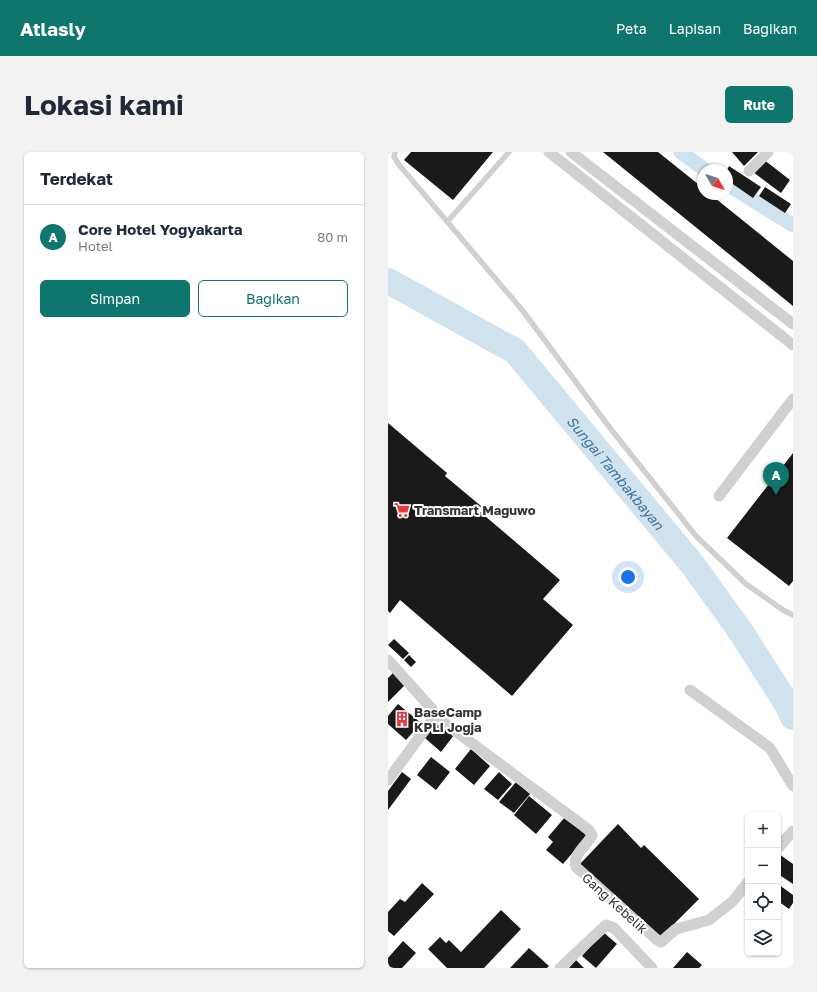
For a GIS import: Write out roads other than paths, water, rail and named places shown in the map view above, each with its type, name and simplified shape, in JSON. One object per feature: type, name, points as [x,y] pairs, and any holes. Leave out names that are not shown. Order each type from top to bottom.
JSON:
[{"type":"street","points":[[549,152],[563,156],[738,302],[793,345]]},
{"type":"street","points":[[571,152],[747,290],[793,324]]},
{"type":"street","points":[[749,171],[768,152]]},
{"type":"street","points":[[738,302],[747,290]]},
{"type":"street","points":[[719,496],[793,399]]},
{"type":"street","points":[[388,660],[432,708],[435,716],[388,780]]},
{"type":"street","points":[[690,690],[770,748],[793,786]]},
{"type":"street","name":"Gang Kebelik","points":[[435,716],[590,830],[592,835],[576,856],[574,862],[576,867],[656,940],[661,942],[676,929],[709,920],[733,900],[746,884]]},
{"type":"street","points":[[781,844],[793,830]]},
{"type":"street","points":[[560,968],[606,925],[614,928],[652,968]]},
{"type":"lane","points":[[395,152],[394,157],[400,166],[523,311],[610,428],[696,536],[746,584],[782,610],[793,615]]},
{"type":"lane","points":[[448,221],[509,152]]},
{"type":"waterway","points":[[681,152],[697,164]]},
{"type":"waterway","points":[[733,188],[793,225]]},
{"type":"waterway","name":"Sungai Tambakbayan","points":[[388,281],[515,351],[692,564],[741,632],[787,704],[793,717]]},
{"type":"place","name":"Core Hotel Yogyakarta","points":[[776,495]]},
{"type":"place","name":"Transmart Maguwo","points":[[402,510]]},
{"type":"place","name":"BaseCamp KPLI Jogja","points":[[402,719]]}]
